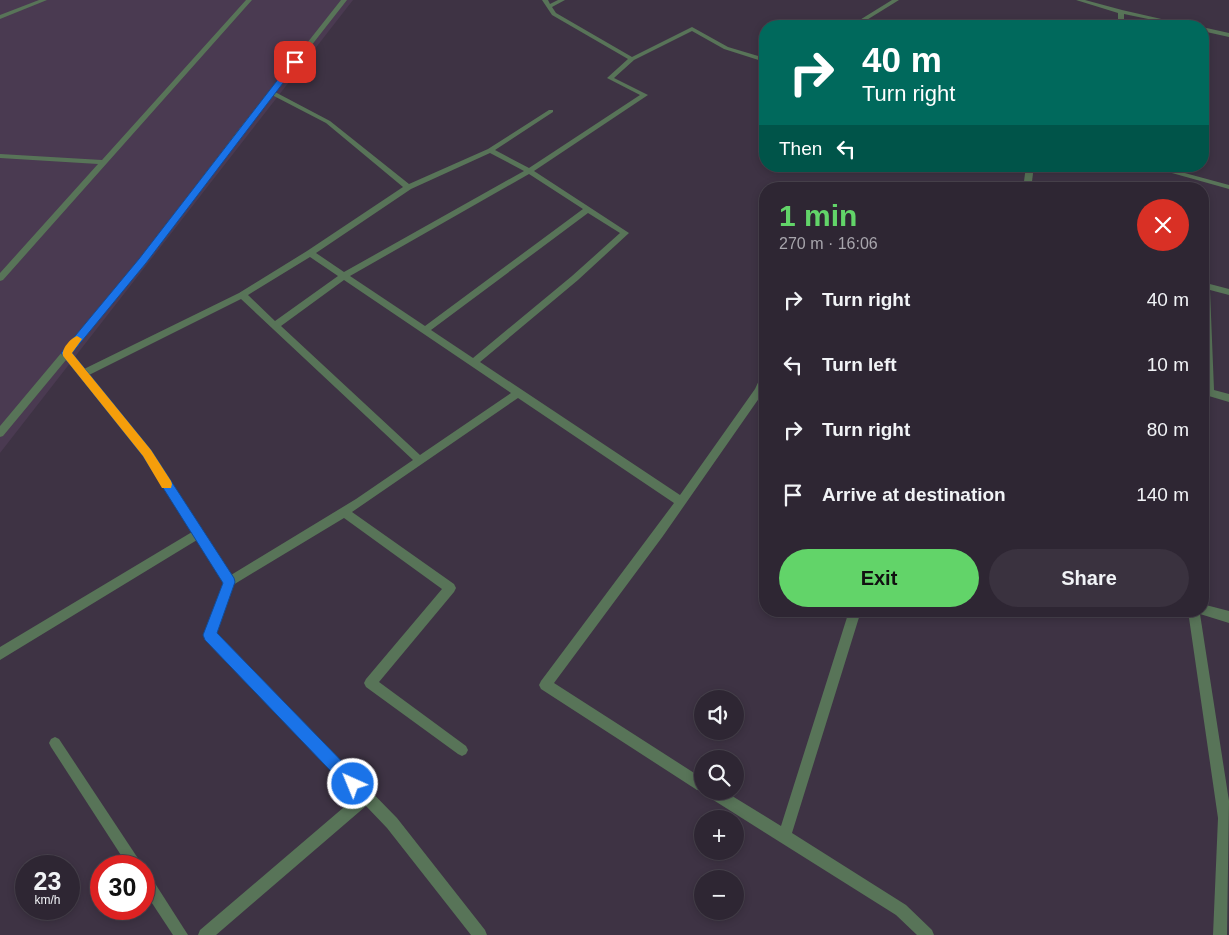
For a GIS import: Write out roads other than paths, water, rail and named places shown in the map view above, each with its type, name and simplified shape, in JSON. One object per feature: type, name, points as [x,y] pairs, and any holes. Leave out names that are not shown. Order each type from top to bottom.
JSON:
[{"type":"street","points":[[0,17],[44,0]]},
{"type":"street","points":[[0,278],[249,0]]},
{"type":"street","points":[[0,433],[142,261],[344,0]]},
{"type":"street","points":[[562,0],[548,3],[554,14],[632,59]]},
{"type":"street","points":[[863,20],[896,0]]},
{"type":"street","points":[[1079,0],[1121,12],[1160,20]]},
{"type":"street","points":[[1121,12],[1121,20]]},
{"type":"street","points":[[275,326],[344,276],[529,171],[645,95],[610,78],[632,59],[692,30],[726,48],[759,58]]},
{"type":"street","points":[[1209,31],[1229,35]]},
{"type":"street","points":[[271,92],[328,122],[408,187]]},
{"type":"street","points":[[83,374],[242,295],[310,253],[408,187],[490,150],[551,111]]},
{"type":"street","points":[[473,363],[575,278],[625,233],[529,171],[490,150]]},
{"type":"street","points":[[0,156],[105,162]]},
{"type":"street","points":[[1173,172],[1229,187]]},
{"type":"street","points":[[425,330],[588,209]]},
{"type":"street","points":[[310,253],[681,502]]},
{"type":"street","points":[[1209,287],[1229,292]]},
{"type":"street","points":[[242,295],[420,461]]},
{"type":"street","points":[[66,353],[147,453],[229,582]]},
{"type":"street","points":[[694,780],[545,685],[681,502],[759,392]]},
{"type":"street","points":[[1209,392],[1229,398]]},
{"type":"street","points":[[480,935],[392,823],[210,635],[229,582],[344,512],[518,393]]},
{"type":"street","points":[[344,512],[450,588],[370,683],[462,750]]},
{"type":"street","points":[[0,654],[198,534]]},
{"type":"street","points":[[1209,611],[1229,617]]},
{"type":"street","points":[[784,837],[853,617]]},
{"type":"street","points":[[1195,617],[1225,818],[1220,935]]},
{"type":"street","points":[[55,743],[129,855]]},
{"type":"street","points":[[206,935],[366,797]]},
{"type":"street","points":[[726,800],[900,910],[927,935]]},
{"type":"street","points":[[155,896],[181,935]]}]
